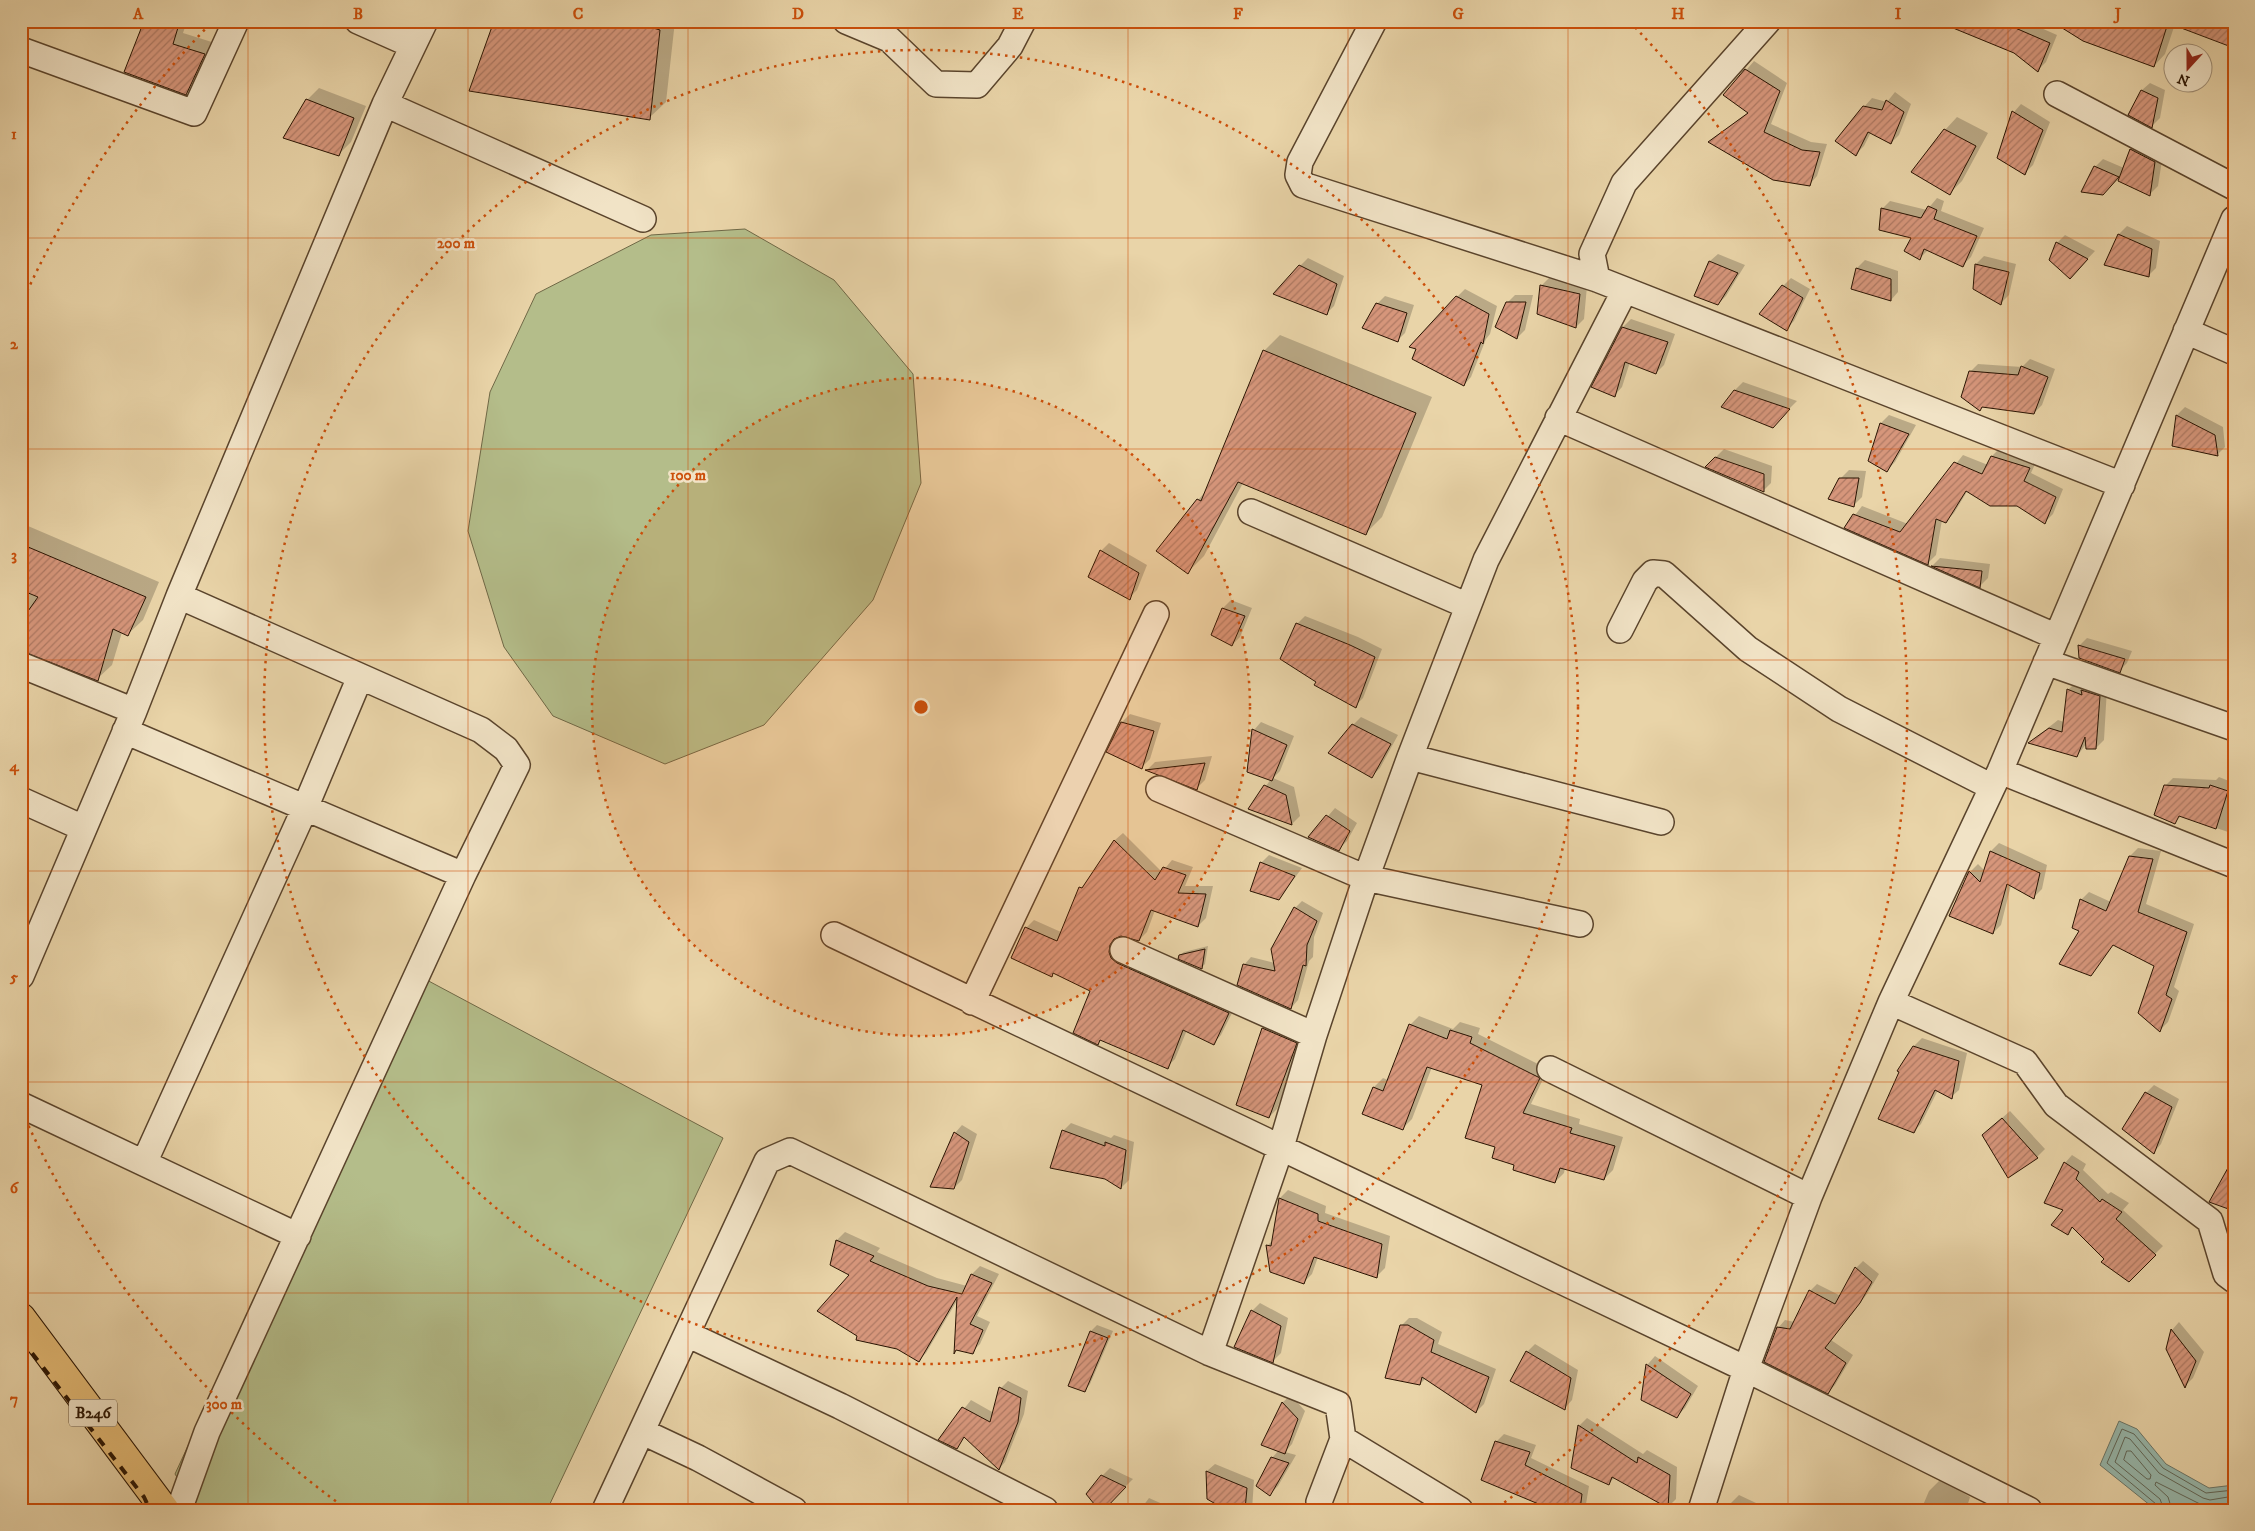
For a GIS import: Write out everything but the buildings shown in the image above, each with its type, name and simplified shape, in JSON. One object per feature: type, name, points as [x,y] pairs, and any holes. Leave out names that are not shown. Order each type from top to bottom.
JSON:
[{"type":"main road","name":"B246","points":[[21,1317],[165,1510]]},
{"type":"street","points":[[21,50],[194,113],[236,21]]},
{"type":"street","points":[[358,21],[412,45]]},
{"type":"street","points":[[21,976],[27,945],[82,828],[129,721],[179,596],[385,104],[425,21]]},
{"type":"street","points":[[846,21],[889,39],[936,84],[977,85],[1010,46],[1023,21]]},
{"type":"street","points":[[1374,21],[1300,162],[1298,175],[1303,185],[1597,279],[2122,485]]},
{"type":"street","points":[[1597,279],[1592,254],[1624,183],[1768,21]]},
{"type":"street","points":[[2057,94],[2234,187]]},
{"type":"street","points":[[385,104],[643,219]]},
{"type":"street","points":[[1700,1510],[1746,1369],[1809,1197],[1890,1002],[1996,779],[2234,219]]},
{"type":"street","points":[[1210,1353],[1281,1147],[1314,1035],[1366,878],[1468,606],[1486,560],[1625,290]]},
{"type":"street","points":[[2186,331],[2234,352]]},
{"type":"street","points":[[1558,418],[2057,637]]},
{"type":"street","points":[[1251,512],[1468,606]]},
{"type":"street","points":[[1620,630],[1645,581],[1653,573],[1664,574],[1748,649],[1839,709],[1996,779],[2234,865]]},
{"type":"street","points":[[179,596],[481,730],[506,749],[517,765],[463,875],[207,1432],[179,1510]]},
{"type":"street","points":[[972,1002],[1156,614]]},
{"type":"street","points":[[2046,662],[2234,728]]},
{"type":"street","points":[[21,665],[305,808],[463,875]]},
{"type":"street","points":[[144,1163],[305,808],[360,677]]},
{"type":"street","points":[[1410,757],[1661,822]]},
{"type":"street","points":[[1159,789],[1366,878],[1580,924]]},
{"type":"street","points":[[21,800],[82,828]]},
{"type":"street","points":[[834,935],[1746,1369],[2029,1510]]},
{"type":"street","points":[[1123,950],[1314,1035]]},
{"type":"street","points":[[1890,1002],[2025,1062],[2056,1105],[2210,1221],[2226,1274],[2234,1280]]},
{"type":"street","points":[[1550,1070],[1809,1197]]},
{"type":"street","points":[[21,1105],[298,1236]]},
{"type":"street","points":[[605,1510],[768,1161],[790,1151],[1210,1353],[1338,1404],[1343,1439],[1319,1502]]},
{"type":"street","points":[[687,1334],[840,1406],[1045,1510]]},
{"type":"street","points":[[643,1432],[698,1458],[794,1510]]},
{"type":"street","points":[[1343,1439],[1460,1510]]},
{"type":"green space","points":[[745,229],[834,280],[913,374],[921,483],[873,600],[764,725],[665,764],[553,716],[504,647],[468,531],[490,392],[536,294],[651,235]]},
{"type":"green space","points":[[408,970],[723,1138],[547,1510],[197,1510],[175,1474]]},
{"type":"water","points":[[2119,1421],[2137,1429],[2166,1464],[2209,1488],[2234,1485],[2234,1510],[2156,1510],[2100,1465]]},
{"type":"railway","points":[[21,1339],[144,1497],[150,1510]]}]
